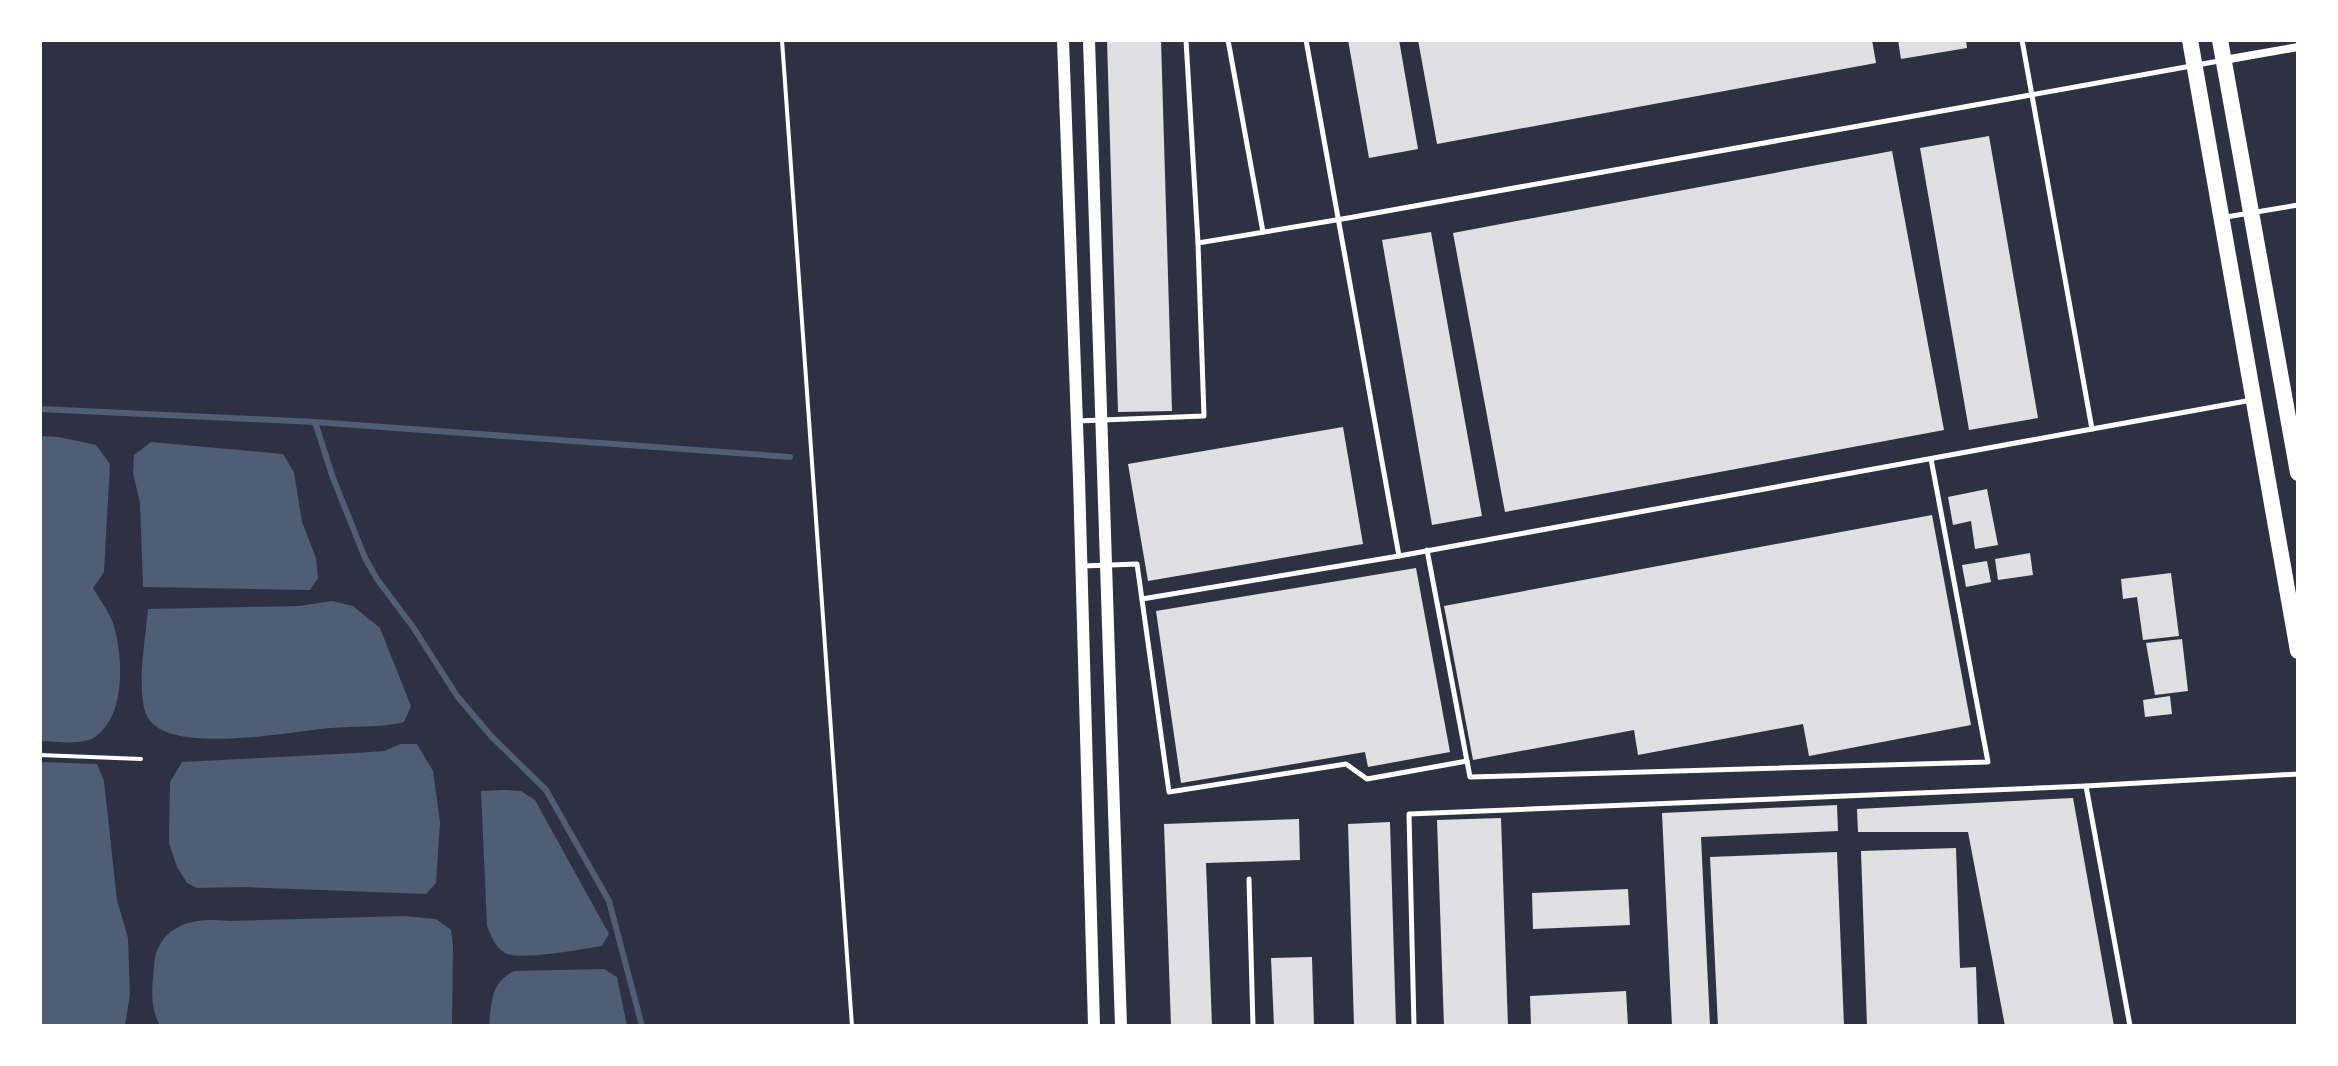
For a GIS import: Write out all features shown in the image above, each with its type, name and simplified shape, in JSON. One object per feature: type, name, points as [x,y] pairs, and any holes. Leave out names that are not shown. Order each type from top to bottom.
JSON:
[{"type":"main road","points":[[2190,40],[2298,651]]},
{"type":"main road","points":[[2220,40],[2298,473]]},
{"type":"street","points":[[1063,40],[1094,1026]]},
{"type":"street","points":[[1089,40],[1121,1026]]},
{"type":"street","points":[[2224,60],[2298,47]]},
{"type":"lane","points":[[1077,421],[1204,416],[1186,40]]},
{"type":"lane","points":[[1228,40],[1263,232]]},
{"type":"lane","points":[[1306,40],[1399,556]]},
{"type":"lane","points":[[2022,40],[2092,429]]},
{"type":"lane","points":[[1198,243],[2224,60]]},
{"type":"lane","points":[[2221,218],[2298,205]]},
{"type":"lane","points":[[1142,599],[1399,556],[2253,400]]},
{"type":"lane","points":[[1427,550],[1470,777],[1988,762],[1931,459]]},
{"type":"lane","points":[[1081,566],[1137,564],[1169,792],[1346,764],[1367,779],[1467,761]]},
{"type":"lane","points":[[1414,1026],[1409,814],[2086,786],[2298,774]]},
{"type":"lane","points":[[2086,786],[2130,1026]]},
{"type":"lane","points":[[1249,879],[1253,1026]]},
{"type":"path","points":[[782,40],[852,1026]]},
{"type":"path","points":[[40,755],[141,759]]},
{"type":"water","points":[[40,436],[96,445],[110,464],[104,572],[93,588],[114,626],[120,685],[112,715],[105,727],[95,737],[83,741],[40,741]]},
{"type":"water","points":[[151,442],[283,454],[294,472],[302,522],[316,558],[318,578],[310,590],[143,587],[140,503],[133,473],[134,455]]},
{"type":"water","points":[[332,601],[353,606],[380,628],[411,706],[404,722],[206,739],[181,736],[161,729],[148,718],[142,681],[148,609],[299,606]]},
{"type":"water","points":[[401,744],[417,744],[433,771],[440,822],[436,883],[426,894],[197,888],[187,883],[177,867],[169,843],[170,782],[182,762],[384,751]]},
{"type":"water","points":[[40,762],[97,764],[104,781],[117,900],[128,938],[130,994],[125,1026],[40,1026]]},
{"type":"water","points":[[481,791],[521,791],[535,800],[609,934],[602,946],[524,956],[505,953],[496,944],[487,926]]},
{"type":"water","points":[[404,916],[436,919],[451,930],[452,1026],[160,1026],[157,1020],[152,997],[156,953],[161,942],[176,928],[207,920]]},
{"type":"water","points":[[604,969],[617,977],[627,1026],[489,1026],[496,988],[514,971]]},
{"type":"building","points":[[1107,40],[1161,40],[1172,411],[1118,412]]},
{"type":"building","points":[[1348,40],[1399,40],[1418,149],[1369,158]]},
{"type":"building","points":[[1418,40],[1872,40],[1876,63],[1437,144]]},
{"type":"building","points":[[1898,40],[1966,40],[1967,48],[1901,59]]},
{"type":"building","points":[[1989,136],[2038,418],[1969,430],[1920,148]]},
{"type":"building","points":[[1892,151],[1944,430],[1505,512],[1453,233]]},
{"type":"building","points":[[1431,232],[1482,516],[1432,525],[1382,240]]},
{"type":"building","points":[[1343,427],[1363,544],[1148,581],[1128,464]]},
{"type":"building","points":[[1987,489],[1998,545],[1975,549],[1971,521],[1953,525],[1948,497]]},
{"type":"building","points":[[1932,515],[1971,725],[1809,756],[1803,724],[1638,755],[1634,730],[1473,760],[1444,606]]},
{"type":"building","points":[[2030,553],[2033,575],[1998,580],[1995,559]]},
{"type":"building","points":[[1987,561],[1991,582],[1966,587],[1962,565]]},
{"type":"building","points":[[1416,568],[1450,752],[1368,767],[1365,752],[1181,783],[1156,611]]},
{"type":"building","points":[[2171,573],[2179,636],[2143,640],[2137,597],[2123,599],[2121,579]]},
{"type":"building","points":[[2182,639],[2188,691],[2155,695],[2146,643]]},
{"type":"building","points":[[2170,696],[2172,714],[2145,717],[2143,700]]},
{"type":"building","points":[[2073,798],[2114,1026],[2005,1026],[1968,832],[1858,832],[1857,809]]},
{"type":"building","points":[[1837,805],[1838,831],[1701,837],[1710,1026],[1672,1026],[1662,813]]},
{"type":"building","points":[[1501,818],[1508,1026],[1444,1026],[1437,820]]},
{"type":"building","points":[[1299,819],[1300,860],[1206,863],[1212,1026],[1171,1026],[1164,824]]},
{"type":"building","points":[[1390,822],[1396,1026],[1354,1026],[1348,824]]},
{"type":"building","points":[[1956,848],[1960,968],[1976,967],[1978,1026],[1867,1026],[1861,851]]},
{"type":"building","points":[[1837,852],[1844,1026],[1718,1026],[1710,857]]},
{"type":"building","points":[[1628,889],[1630,925],[1533,929],[1532,893]]},
{"type":"building","points":[[1312,957],[1314,1026],[1274,1026],[1271,958]]},
{"type":"building","points":[[1626,991],[1628,1026],[1531,1026],[1530,996]]},
{"type":"waterway","points":[[40,409],[315,422],[790,457]]},
{"type":"waterway","points":[[315,422],[333,478],[365,558],[377,579],[413,627],[457,696],[491,736],[546,790],[609,901],[642,1026]]}]
